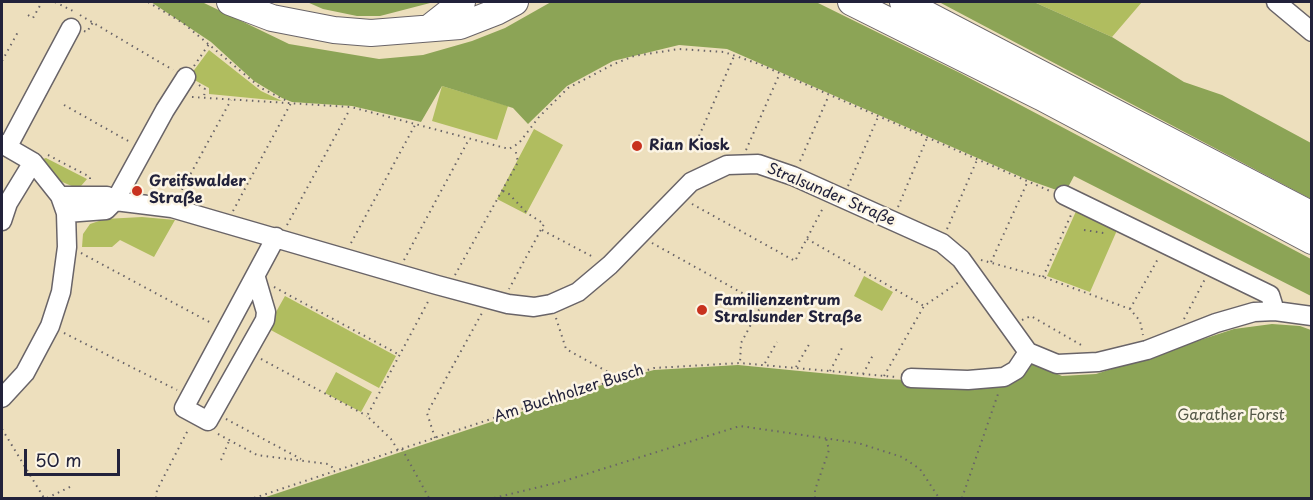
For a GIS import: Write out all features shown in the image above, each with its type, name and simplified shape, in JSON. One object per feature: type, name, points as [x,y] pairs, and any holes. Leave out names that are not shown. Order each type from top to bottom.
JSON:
[{"type":"highway","points":[[230,2],[271,10]]},
{"type":"highway","points":[[252,2],[303,23],[334,30],[370,33],[460,26],[515,2]]},
{"type":"highway","points":[[429,28],[462,2]]},
{"type":"highway","points":[[851,2],[1041,97],[1311,241]]},
{"type":"highway","points":[[903,2],[1311,215]]},
{"type":"street","points":[[1276,2],[1311,32]]},
{"type":"street","points":[[2,398],[25,373],[50,326],[61,292],[67,247],[63,204],[31,160],[4,145],[72,28]]},
{"type":"street","points":[[115,201],[186,77]]},
{"type":"street","points":[[2,221],[31,160]]},
{"type":"street","name":"Stralsunder Straße","points":[[63,204],[91,196],[107,196],[115,201],[172,208],[443,286],[534,307],[551,304],[578,292],[610,265],[676,195],[712,170],[727,165],[758,165],[793,176],[942,243],[969,270],[1007,326]]},
{"type":"street","points":[[1070,198],[1270,295],[1275,311]]},
{"type":"street","name":"Stralsunder Straße","points":[[63,204],[106,210],[115,201]]},
{"type":"street","points":[[255,278],[266,312],[265,320],[208,421],[184,408],[255,278],[278,237]]},
{"type":"street","points":[[1007,326],[1028,352],[1047,361],[1065,365],[1106,360],[1147,350],[1216,323],[1254,312],[1275,311],[1311,316]]},
{"type":"street","points":[[911,378],[968,380],[1004,377],[1016,370],[1028,352]]},
{"type":"path","points":[[28,15],[33,18],[42,2]]},
{"type":"path","points":[[55,2],[205,89],[204,97]]},
{"type":"path","points":[[148,2],[209,44],[252,82],[291,103]]},
{"type":"path","points":[[2,61],[19,30]]},
{"type":"path","points":[[186,77],[209,44]]},
{"type":"path","points":[[175,95],[351,107],[504,149],[515,147],[554,100],[568,88],[614,64],[634,56],[679,49],[735,54],[1027,183],[1070,198],[1044,277]]},
{"type":"path","points":[[699,136],[735,54]]},
{"type":"path","points":[[740,164],[780,73]]},
{"type":"path","points":[[793,176],[829,95]]},
{"type":"path","points":[[172,208],[231,99]]},
{"type":"path","points":[[227,223],[291,103]]},
{"type":"path","points":[[64,105],[143,149]]},
{"type":"path","points":[[278,237],[351,107]]},
{"type":"path","points":[[676,195],[795,261],[807,239],[837,196],[878,117]]},
{"type":"path","points":[[344,256],[416,124]]},
{"type":"path","points":[[892,220],[927,138]]},
{"type":"path","points":[[397,273],[468,140]]},
{"type":"path","points":[[367,416],[399,355],[518,162],[515,147]]},
{"type":"path","points":[[31,160],[42,152],[90,177],[91,196]]},
{"type":"path","points":[[942,243],[977,160]]},
{"type":"path","points":[[990,263],[1027,183]]},
{"type":"path","points":[[435,438],[427,413],[544,224],[527,213],[509,194],[502,191]]},
{"type":"path","points":[[542,230],[610,265]]},
{"type":"path","points":[[639,236],[762,304],[741,343],[740,363]]},
{"type":"path","points":[[807,239],[924,306]]},
{"type":"path","points":[[1130,309],[1166,244]]},
{"type":"path","points":[[67,247],[226,331]]},
{"type":"path","points":[[884,376],[924,306],[969,270],[978,259],[1044,277],[1130,309],[1140,321],[1147,350]]},
{"type":"path","points":[[1173,341],[1212,266]]},
{"type":"path","points":[[255,278],[399,355]]},
{"type":"path","points":[[551,304],[566,349],[618,378]]},
{"type":"path","points":[[1007,326],[1031,316],[1106,360]]},
{"type":"path","points":[[50,326],[190,397]]},
{"type":"path","points":[[796,368],[811,341]]},
{"type":"path","points":[[765,364],[777,342]]},
{"type":"path","points":[[830,371],[842,348]]},
{"type":"path","points":[[247,351],[367,416],[400,449],[429,498]]},
{"type":"path","points":[[863,374],[873,355]]},
{"type":"path","name":"Am Buchholzer Busch","points":[[254,498],[654,368],[740,363],[911,378]]},
{"type":"path","points":[[962,498],[1004,377]]},
{"type":"path","points":[[213,412],[304,460]]},
{"type":"path","points":[[156,498],[157,490],[193,421]]},
{"type":"path","points":[[494,498],[564,480],[740,426],[858,443],[902,457],[920,469],[939,498]]},
{"type":"path","points":[[2,429],[45,498],[72,486]]},
{"type":"path","points":[[213,431],[257,455],[328,464],[336,470]]},
{"type":"path","points":[[816,498],[815,489],[829,450],[825,438]]},
{"type":"path","points":[[221,460],[230,440]]},
{"type":"green space","points":[[151,2],[202,2],[289,44],[379,59],[423,55],[472,41],[505,28],[551,2],[816,2],[960,73],[1311,259],[1311,296],[1074,176],[1065,193],[1028,180],[727,49],[679,45],[613,61],[567,86],[528,124],[513,108],[442,86],[421,122],[352,106],[292,102],[282,98],[254,81],[211,42]]},
{"type":"green space","points":[[307,2],[434,2],[380,16],[357,16],[323,9]]},
{"type":"green space","points":[[939,2],[1034,2],[1112,37],[1184,82],[1222,95],[1311,143],[1311,199]]},
{"type":"green space","points":[[1034,2],[1142,2],[1112,37]]},
{"type":"green space","points":[[209,50],[261,91],[282,101],[209,94],[209,88],[189,77]]},
{"type":"green space","points":[[442,86],[508,106],[497,140],[432,121]]},
{"type":"green space","points":[[534,129],[563,145],[526,214],[497,199]]},
{"type":"green space","points":[[46,158],[87,179],[81,186],[74,187],[60,181],[43,159]]},
{"type":"green space","points":[[1077,209],[1118,228],[1090,292],[1047,276]]},
{"type":"green space","points":[[142,217],[175,220],[154,257],[120,240],[112,247],[82,247],[83,234],[90,224],[105,219]]},
{"type":"green space","points":[[864,276],[893,292],[882,311],[854,296]]},
{"type":"green space","points":[[285,296],[396,356],[379,388],[267,328]]},
{"type":"green space","name":"Garather Forst","points":[[1272,324],[1300,326],[1311,330],[1311,498],[263,498],[623,378],[654,370],[738,365],[882,379],[966,382],[1027,361],[1062,376],[1096,374],[1234,329]]},
{"type":"green space","points":[[336,372],[372,392],[361,412],[325,393]]},
{"type":"place","name":"Rian Kiosk","points":[[637,146]]},
{"type":"place","name":"Greifswalder Straße","points":[[137,191]]},
{"type":"place","name":"Familienzentrum Stralsunder Straße","points":[[702,310]]}]
